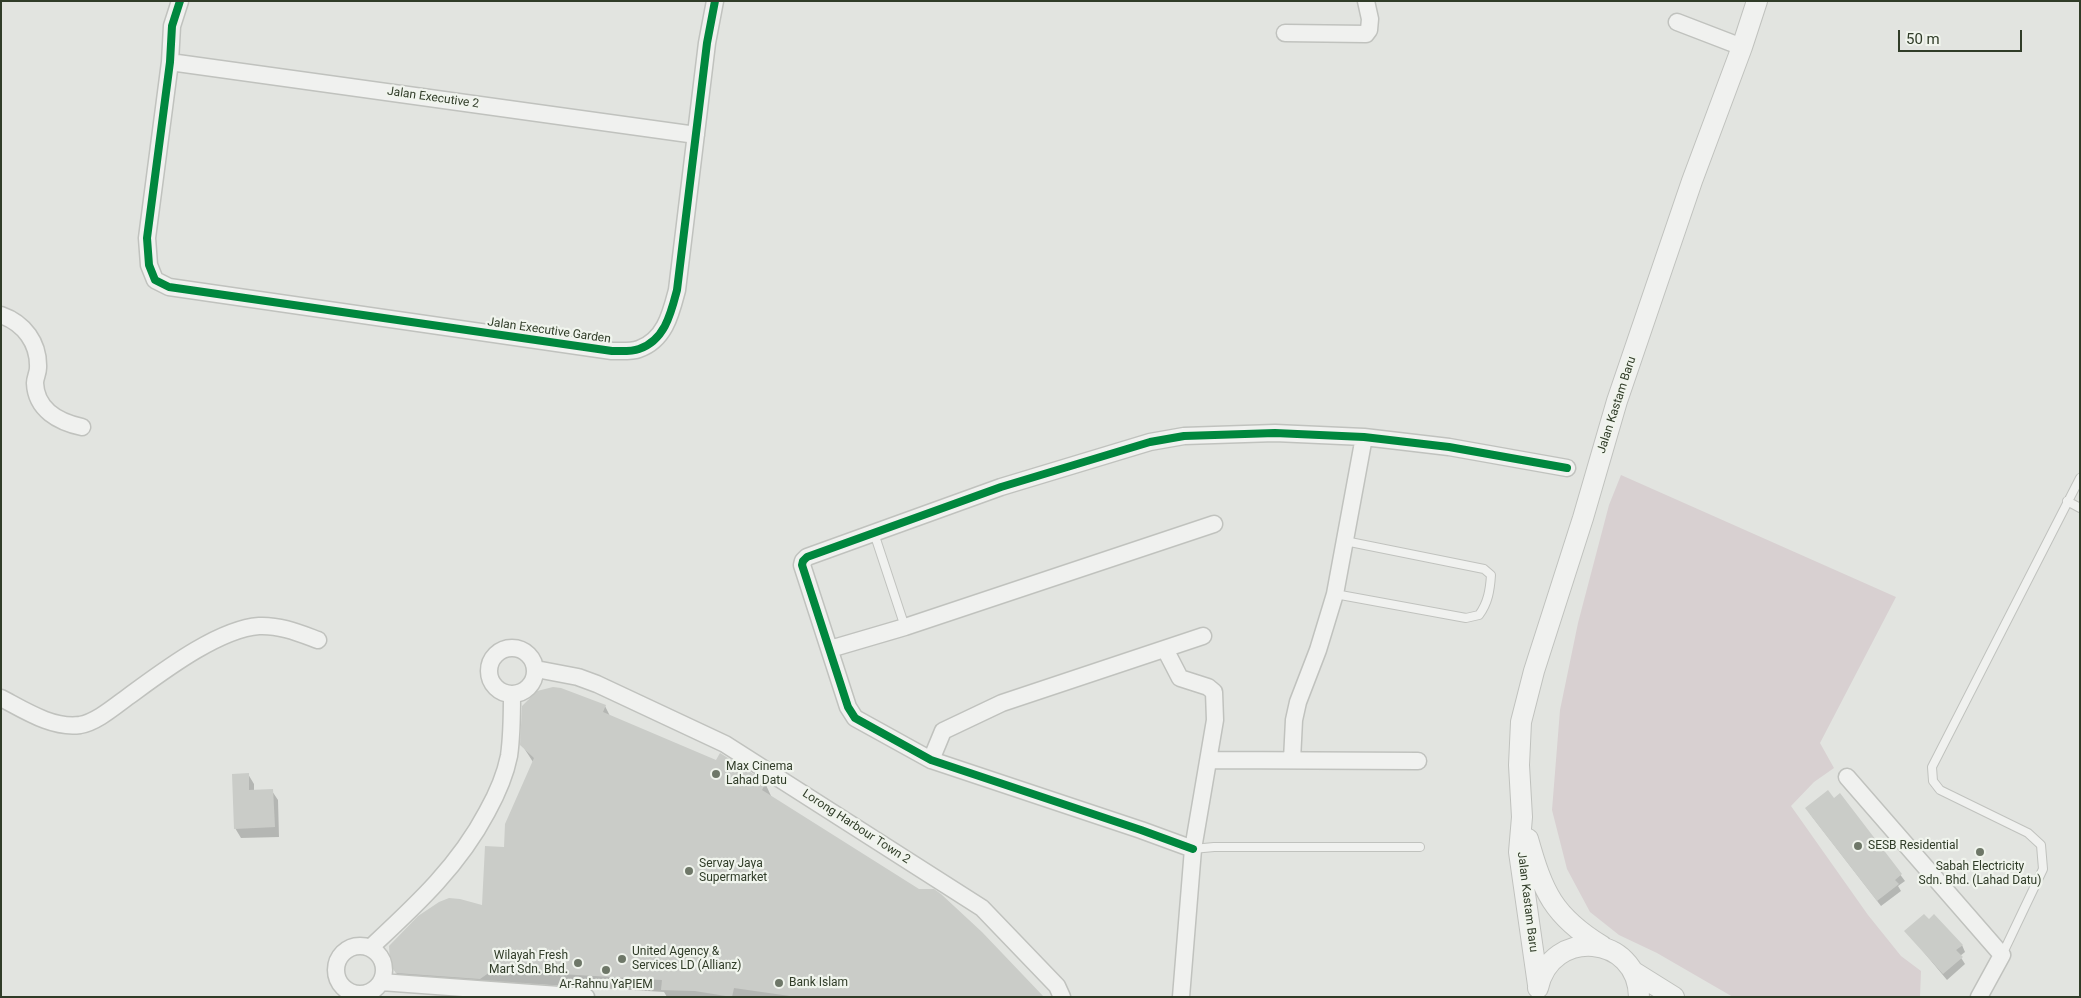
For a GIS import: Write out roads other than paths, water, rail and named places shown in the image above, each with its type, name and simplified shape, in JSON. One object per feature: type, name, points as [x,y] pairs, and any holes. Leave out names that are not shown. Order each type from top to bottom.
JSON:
[{"type":"street","points":[[170,62],[172,26],[180,1]]},
{"type":"street","name":"Jalan Executive Garden","points":[[170,62],[147,238],[149,265],[155,280],[169,287],[612,352],[639,350],[656,340],[670,318],[677,290],[707,43],[715,1]]},
{"type":"street","points":[[1285,33],[1366,34],[1369,30],[1370,19],[1366,1]]},
{"type":"street","name":"Jalan Kastam Baru","points":[[1538,993],[1519,852],[1522,818],[1519,765],[1522,722],[1534,671],[1583,518],[1617,401],[1692,181],[1742,48],[1757,1]]},
{"type":"street","points":[[1677,22],[1742,48]]},
{"type":"street","name":"Jalan Executive 2","points":[[170,62],[696,135]]},
{"type":"street","points":[[1,315],[24,328],[32,340],[38,368],[35,383],[41,405],[50,414],[69,424],[82,427]]},
{"type":"street","points":[[1193,849],[932,760],[855,718],[848,706],[803,561],[806,557],[1001,487],[1150,442],[1184,436],[1275,433],[1364,437],[1449,446],[1567,468]]},
{"type":"street","points":[[1292,760],[1294,720],[1298,702],[1318,650],[1335,594],[1364,437]]},
{"type":"street","points":[[830,649],[905,627],[1214,524]]},
{"type":"street","points":[[1,698],[42,718],[60,724],[80,725],[102,715],[193,653],[240,630],[259,626],[280,627],[318,640]]},
{"type":"street","points":[[932,760],[943,731],[1002,703],[1203,636]]},
{"type":"street","points":[[508,648],[518,648],[527,652],[533,659],[536,669],[535,678],[530,687],[522,693],[512,694],[502,692],[494,686],[488,668],[492,658],[499,651],[508,648]]},
{"type":"street","points":[[1164,649],[1180,678],[1208,687],[1214,692],[1215,720],[1193,849],[1181,997]]},
{"type":"street","name":"Lorong Harbour Town 2","points":[[536,669],[578,677],[597,684],[726,744],[982,908],[1057,986],[1062,997]]},
{"type":"street","points":[[370,948],[426,896],[454,864],[481,824],[500,787],[508,757],[512,729],[512,694]]},
{"type":"street","points":[[1209,760],[1418,761]]},
{"type":"street","points":[[1847,777],[2002,955],[1979,997]]},
{"type":"street","name":"Jalan Kastam Baru","points":[[1522,818],[1539,878],[1559,912],[1580,933],[1616,953],[1626,961],[1634,972]]},
{"type":"street","points":[[1538,993],[1544,970],[1556,957],[1570,948],[1587,945],[1604,948]]},
{"type":"street","points":[[354,946],[370,948],[382,959],[384,967],[381,982],[367,995],[337,991],[335,970],[340,955],[354,946]]},
{"type":"street","points":[[1634,972],[1639,987],[1639,997]]},
{"type":"street","points":[[1634,972],[1674,997]]},
{"type":"street","points":[[381,982],[586,997]]},
{"type":"lane","points":[[2002,955],[2043,869],[2041,845],[2028,833],[1940,790],[1933,781],[1932,767],[2080,478]]},
{"type":"lane","points":[[2067,501],[2080,508]]},
{"type":"lane","points":[[874,533],[905,627]]},
{"type":"lane","points":[[1335,594],[1466,618],[1479,615],[1485,607],[1490,588],[1491,576],[1484,569],[1344,541]]},
{"type":"lane","points":[[1193,849],[1214,847],[1420,847]]},
{"type":"place","name":"Max Cinema Lahad Datu","points":[[716,774]]},
{"type":"place","name":"SESB Residential","points":[[1858,846]]},
{"type":"place","name":"Sabah Electricity Sdn. Bhd. (Lahad Datu)","points":[[1980,852]]},
{"type":"place","name":"Servay Jaya Supermarket","points":[[689,871]]},
{"type":"place","name":"United Agency & Services LD (Allianz)","points":[[622,959]]},
{"type":"place","name":"Wilayah Fresh Mart Sdn. Bhd.","points":[[578,963]]},
{"type":"place","name":"Ar-Rahnu YaPIEM","points":[[606,970]]},
{"type":"place","name":"Bank Islam","points":[[779,983]]}]
